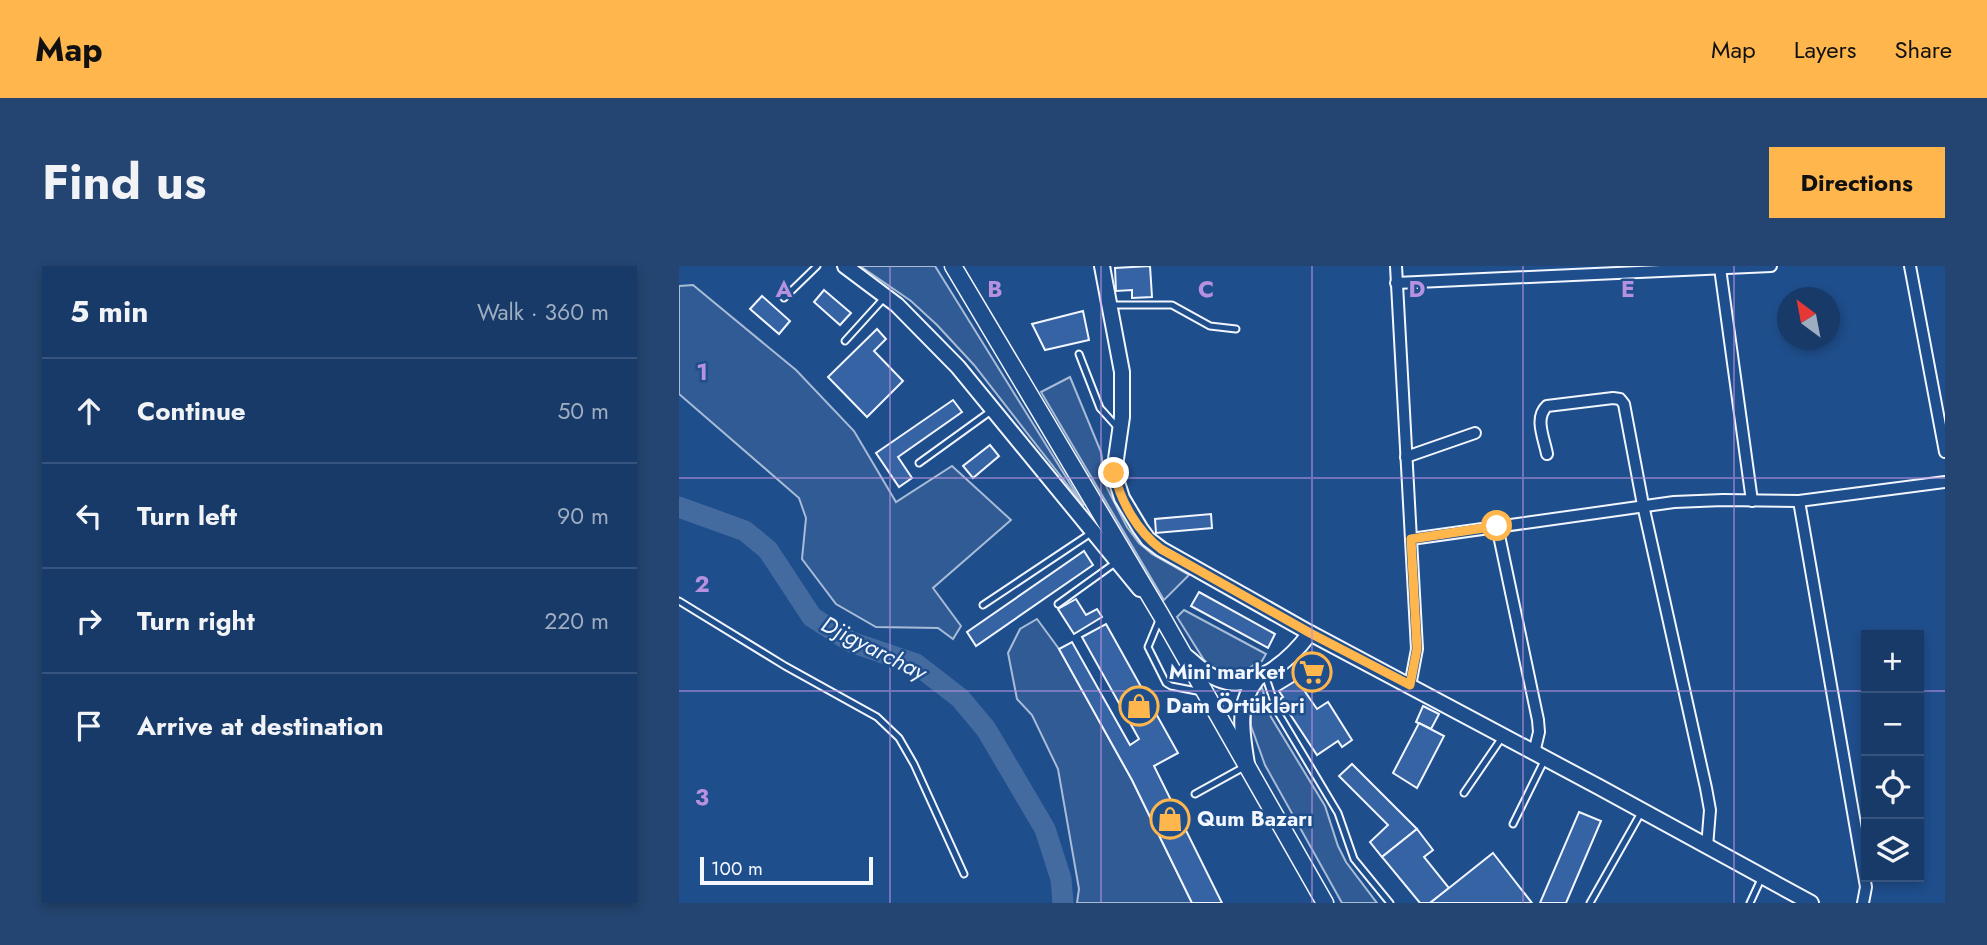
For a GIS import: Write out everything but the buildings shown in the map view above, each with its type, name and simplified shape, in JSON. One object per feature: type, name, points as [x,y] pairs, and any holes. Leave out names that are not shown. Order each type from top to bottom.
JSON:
[{"type":"main road","points":[[845,266],[886,296],[933,340],[994,410],[1161,615]]},
{"type":"main road","points":[[953,266],[1161,615],[1325,903]]},
{"type":"main road","points":[[1102,266],[1122,372],[1122,417],[1115,463],[1118,488],[1148,539],[1161,549],[1310,633],[1811,903]]},
{"type":"main road","points":[[1247,765],[1241,722],[1248,690],[1261,676],[1299,648],[1310,633]]},
{"type":"main road","points":[[1183,653],[1203,671],[1217,679],[1241,683],[1261,676]]},
{"type":"street","points":[[1395,266],[1417,649],[1410,685]]},
{"type":"street","points":[[1397,283],[1547,271],[1771,266]]},
{"type":"street","points":[[1910,266],[1945,452]]},
{"type":"street","points":[[1720,268],[1752,501]]},
{"type":"street","points":[[1547,454],[1540,418],[1541,412],[1547,406],[1613,398],[1620,399],[1624,404],[1643,505],[1706,788],[1710,810],[1707,847]]},
{"type":"street","points":[[1406,457],[1475,433]]},
{"type":"street","points":[[1411,539],[1643,505],[1686,501],[1799,502],[1945,482]]},
{"type":"street","points":[[1799,502],[1865,887],[1863,903]]},
{"type":"street","points":[[1497,526],[1538,720],[1540,756]]},
{"type":"lane","points":[[784,298],[817,266]]},
{"type":"lane","points":[[845,341],[886,296]]},
{"type":"lane","points":[[1109,305],[1172,305],[1210,326],[1236,329]]},
{"type":"lane","points":[[1079,354],[1100,408],[1120,430]]},
{"type":"lane","points":[[919,463],[994,410]]},
{"type":"lane","points":[[983,605],[1093,532]]},
{"type":"lane","points":[[1058,604],[1117,562]]},
{"type":"lane","points":[[679,601],[785,666],[877,717],[899,738],[914,764],[964,874]]},
{"type":"lane","points":[[1161,615],[1148,647],[1166,683],[1206,693]]},
{"type":"lane","points":[[1261,676],[1277,711],[1338,813],[1354,859],[1390,903]]},
{"type":"lane","points":[[1464,793],[1503,736]]},
{"type":"lane","points":[[1513,824],[1540,756]]},
{"type":"lane","points":[[1195,794],[1247,765]]},
{"type":"lane","points":[[1590,903],[1642,811]]},
{"type":"lane","points":[[1750,903],[1762,877]]},
{"type":"shaded area","points":[[860,266],[935,266],[1084,506],[974,365],[937,325],[911,301]]},
{"type":"shaded area","points":[[693,285],[796,370],[854,431],[896,502],[952,466],[1011,520],[933,588],[961,626],[953,639],[938,628],[876,627],[836,604],[802,559],[806,518],[799,498],[679,394],[679,286]]},
{"type":"shaded area","points":[[1070,377],[1101,452],[1106,486],[1127,527],[1152,554],[1189,575],[1164,600],[1041,392]]},
{"type":"shaded area","points":[[1184,610],[1266,654],[1262,661],[1234,672],[1211,667],[1177,617]]},
{"type":"shaded area","points":[[1037,619],[1059,649],[1132,780],[1192,903],[1077,903],[1079,889],[1058,769],[1032,715],[1017,699],[1008,653],[1020,629]]},
{"type":"shaded area","points":[[1262,688],[1271,717],[1325,806],[1346,862],[1377,903],[1342,903],[1265,765],[1251,726],[1251,705],[1257,691]]},
{"type":"waterway","name":"Djigyarchay","points":[[679,507],[745,531],[768,550],[812,617],[851,642],[916,664],[960,698],[986,729],[1045,829],[1061,879],[1063,903]]},
{"type":"place","name":"Mini market","points":[[1312,672]]},
{"type":"place","name":"Dam Örtükləri","points":[[1139,706]]},
{"type":"place","name":"Qum Bazarı","points":[[1170,819]]},
{"type":"route","points":[[1114,473],[1122,498],[1140,528],[1148,539],[1161,549],[1310,633],[1410,685],[1416,666],[1417,649],[1411,539],[1497,526]]}]
